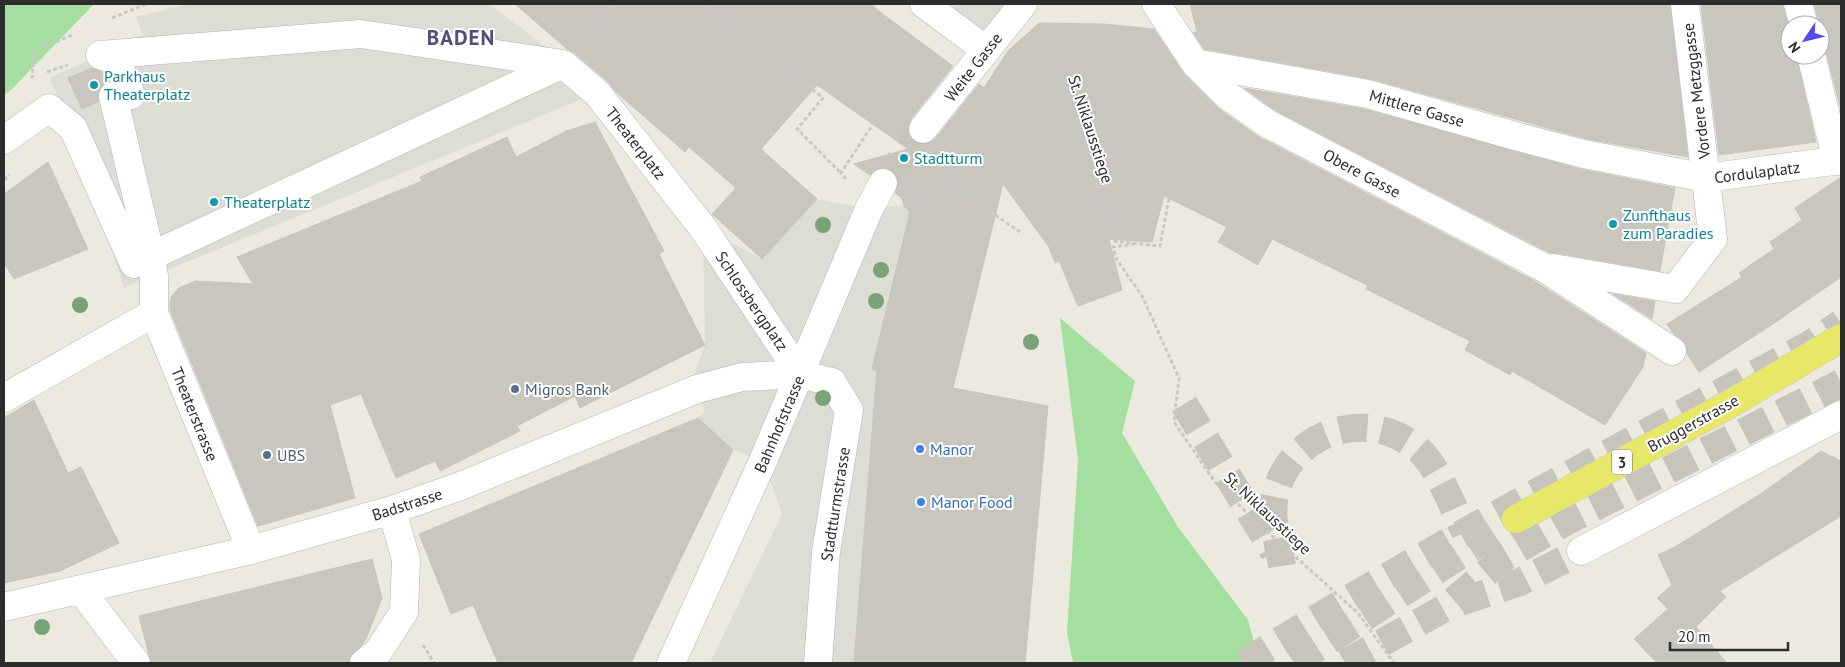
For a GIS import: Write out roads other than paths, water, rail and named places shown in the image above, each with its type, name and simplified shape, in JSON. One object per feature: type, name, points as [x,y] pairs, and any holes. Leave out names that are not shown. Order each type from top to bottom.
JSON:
[{"type":"main road","name":"Bruggerstrasse","points":[[1516,520],[1728,405],[1841,338]]},
{"type":"street","points":[[924,4],[986,50]]},
{"type":"street","name":"Weite Gasse","points":[[923,129],[1023,4]]},
{"type":"street","points":[[1156,4],[1195,63]]},
{"type":"street","name":"Vordere Metzggasse","points":[[1685,4],[1706,178]]},
{"type":"street","points":[[153,266],[113,96],[131,95],[117,61],[100,55],[361,34],[563,64]]},
{"type":"street","name":"Obere Gasse","points":[[1195,63],[1227,95],[1268,124],[1541,266],[1672,351]]},
{"type":"street","name":"Mittlere Gasse","points":[[1195,63],[1368,94],[1584,154],[1706,178]]},
{"type":"street","points":[[4,140],[49,108],[73,128],[134,264],[153,266],[563,64]]},
{"type":"street","name":"Theaterplatz","points":[[563,64],[597,93],[703,228]]},
{"type":"street","points":[[1814,65],[1839,161]]},
{"type":"street","name":"Cordulaplatz","points":[[1675,289],[1713,239],[1706,178],[1839,161]]},
{"type":"street","name":"Bahnhofstrasse","points":[[671,663],[737,520],[869,209],[883,184]]},
{"type":"street","name":"Schlossbergplatz","points":[[703,228],[800,374]]},
{"type":"street","name":"Theaterstrasse","points":[[153,266],[154,313],[251,550]]},
{"type":"street","name":"Obere Gasse","points":[[1541,266],[1675,289]]},
{"type":"street","points":[[4,398],[154,313]]},
{"type":"street","name":"Badstrasse","points":[[4,607],[251,550],[392,510],[458,487],[697,389],[742,377],[800,374]]},
{"type":"street","name":"Stadtturmstrasse","points":[[800,374],[832,382],[849,410],[826,552],[818,663]]},
{"type":"street","points":[[1581,551],[1841,415]]},
{"type":"street","points":[[364,663],[378,652],[404,612],[406,560],[392,510]]},
{"type":"street","points":[[81,590],[136,663]]},
{"type":"tunnel","points":[[883,183],[923,129]]},
{"type":"tunnel","points":[[1244,663],[1313,620],[1454,538],[1812,343],[1841,323]]},
{"type":"tunnel","points":[[1345,663],[1445,608],[1505,557],[1567,521],[1841,383]]},
{"type":"tunnel","points":[[1184,404],[1274,552]]},
{"type":"tunnel","points":[[1282,566],[1274,525],[1273,509],[1281,477],[1294,458],[1311,443],[1331,433],[1352,428],[1375,429],[1397,436],[1418,449],[1438,476],[1465,532]]},
{"type":"tunnel","points":[[1294,663],[1516,519]]},
{"type":"tunnel","points":[[1460,602],[1520,582],[1581,551]]},
{"type":"place","name":"Parkhaus Theaterplatz","points":[[94,85]]},
{"type":"place","name":"Stadtturm","points":[[904,158]]},
{"type":"place","name":"Theaterplatz","points":[[214,202]]},
{"type":"place","name":"Zunfthaus zum Paradies","points":[[1613,224]]},
{"type":"place","name":"Migros Bank","points":[[515,389]]},
{"type":"place","name":"Manor","points":[[920,449]]},
{"type":"place","name":"UBS","points":[[267,455]]},
{"type":"place","name":"Manor Food","points":[[921,502]]},
{"type":"district","name":"BADEN","points":[[461,37]]}]
